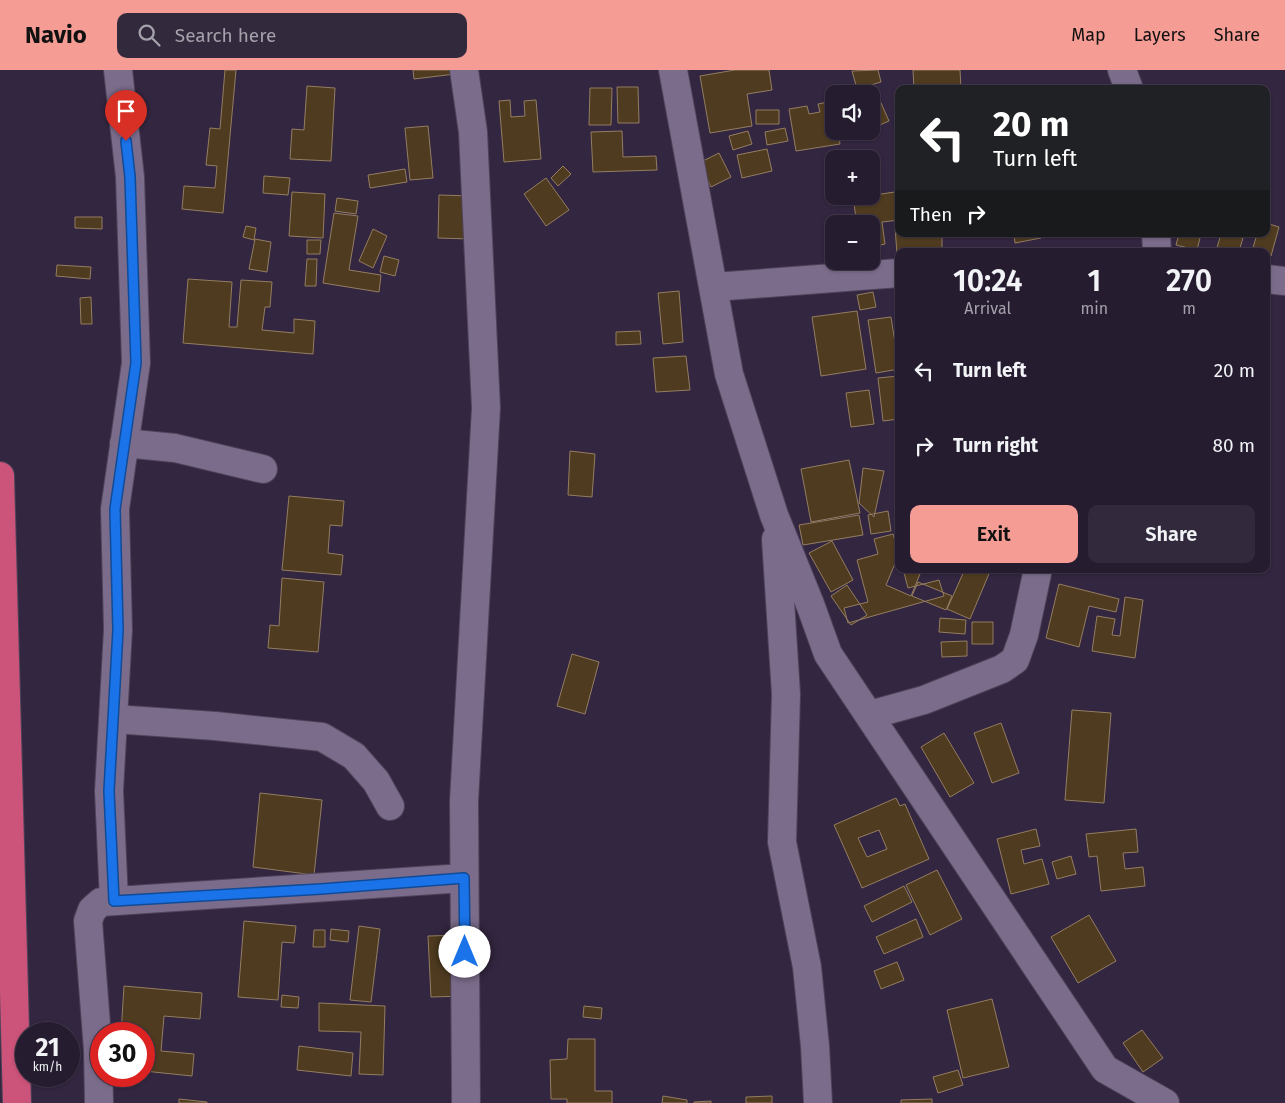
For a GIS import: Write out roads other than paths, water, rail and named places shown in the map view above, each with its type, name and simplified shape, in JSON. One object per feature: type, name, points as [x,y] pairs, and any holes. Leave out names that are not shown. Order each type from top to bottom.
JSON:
[{"type":"highway","points":[[0,476],[17,1103]]},
{"type":"street","points":[[114,901],[109,791],[118,630],[115,509],[136,363],[130,177],[118,70]]},
{"type":"street","points":[[464,70],[473,132],[486,408],[464,801],[466,1103]]},
{"type":"street","points":[[673,70],[729,374],[774,515],[828,654],[1126,1103]]},
{"type":"street","points":[[1122,70],[1128,85]]},
{"type":"street","points":[[714,287],[895,273]]},
{"type":"street","points":[[1270,279],[1285,281]]},
{"type":"street","points":[[124,443],[175,448],[263,469]]},
{"type":"street","points":[[774,515],[786,694],[782,842],[806,967],[815,1046],[818,1103]]},
{"type":"street","points":[[870,715],[924,700],[1002,669],[1015,660],[1024,635],[1037,573]]},
{"type":"street","points":[[114,720],[224,727],[322,737],[354,756],[376,781],[390,806]]},
{"type":"street","points":[[99,1103],[98,1050],[88,920],[92,910],[101,902],[321,889],[464,878]]},
{"type":"street","points":[[1104,1069],[1164,1103]]}]
